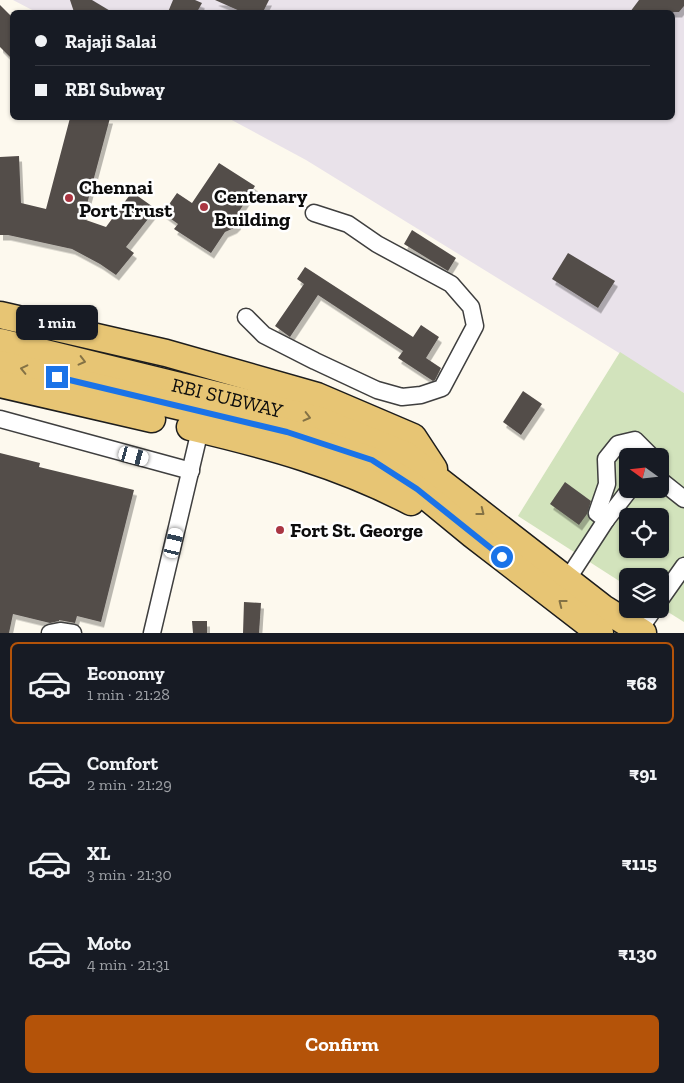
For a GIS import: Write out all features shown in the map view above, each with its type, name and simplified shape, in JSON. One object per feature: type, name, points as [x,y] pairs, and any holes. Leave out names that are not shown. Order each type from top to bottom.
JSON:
[{"type":"main road","points":[[0,315],[166,353],[317,396],[413,437],[442,482]]},
{"type":"main road","name":"RBI SUBWAY","points":[[0,342],[319,420],[406,455],[603,608],[641,632]]},
{"type":"main road","name":"RBI SUBWAY","points":[[0,364],[287,432],[372,460],[417,489],[473,535]]},
{"type":"main road","points":[[0,384],[200,430],[316,461],[394,493],[473,535],[600,633]]},
{"type":"street","points":[[246,317],[264,335],[315,362],[377,390],[402,397],[421,395],[442,388],[475,326],[471,307],[451,284],[377,244],[348,224],[314,212]]},
{"type":"street","points":[[0,419],[191,471]]},
{"type":"street","points":[[152,633],[200,430]]},
{"type":"street","points":[[606,520],[597,513],[607,484],[606,459],[618,444],[635,440],[643,448]]},
{"type":"street","points":[[669,487],[684,499]]},
{"type":"street","points":[[567,580],[606,520],[623,498]]},
{"type":"street","points":[[669,587],[684,566]]},
{"type":"street","points":[[641,632],[649,618]]},
{"type":"street","points":[[50,633],[60,631],[73,633]]},
{"type":"shaded area","points":[[13,0],[684,0],[684,393],[306,160],[232,120],[675,120],[675,10],[32,10]]},
{"type":"green space","points":[[620,352],[684,393],[684,622],[669,613],[669,568],[619,568],[619,581],[518,516]]},
{"type":"building","points":[[70,0],[92,0],[109,10],[73,10]]},
{"type":"building","points":[[173,0],[195,0],[202,3],[198,10],[169,10]]},
{"type":"building","points":[[215,0],[269,0],[264,10],[238,10]]},
{"type":"building","points":[[639,0],[684,0],[684,6],[679,12],[675,12],[675,10],[632,10]]},
{"type":"building","points":[[0,5],[10,15],[10,57],[0,47]]},
{"type":"building","name":"Chennai Port Trust","points":[[69,120],[109,120],[83,219],[106,227],[132,192],[156,209],[126,247],[134,253],[116,275],[72,249],[8,235],[0,235],[0,157],[19,156],[21,203],[46,209]]},
{"type":"building","name":"Centenary Building","points":[[219,163],[255,186],[240,210],[238,224],[225,232],[211,253],[174,229],[178,224],[163,213],[177,193],[192,203]]},
{"type":"building","points":[[412,230],[456,258],[448,271],[404,244]]},
{"type":"building","points":[[568,253],[615,281],[598,308],[552,279]]},
{"type":"building","points":[[305,267],[413,337],[421,325],[439,337],[426,358],[441,368],[435,380],[433,381],[398,358],[403,351],[318,295],[290,337],[275,326],[304,284],[297,279]]},
{"type":"building","points":[[523,391],[542,404],[521,435],[503,422]]},
{"type":"building","points":[[0,453],[40,463],[39,467],[134,490],[101,622],[77,616],[75,623],[59,620],[50,623],[13,614],[9,633],[0,633]]},
{"type":"building","points":[[565,482],[591,501],[587,514],[579,525],[550,504]]},
{"type":"building","points":[[244,602],[261,603],[259,633],[243,633]]},
{"type":"building","points":[[192,621],[207,621],[207,633],[193,633]]},
{"type":"place","name":"Chennai Port Trust","points":[[69,198]]},
{"type":"place","name":"Centenary Building","points":[[204,207]]},
{"type":"place","name":"Fort St. George","points":[[280,530]]},
{"type":"route","points":[[57,377],[287,432],[372,460],[417,489],[502,557]]}]
